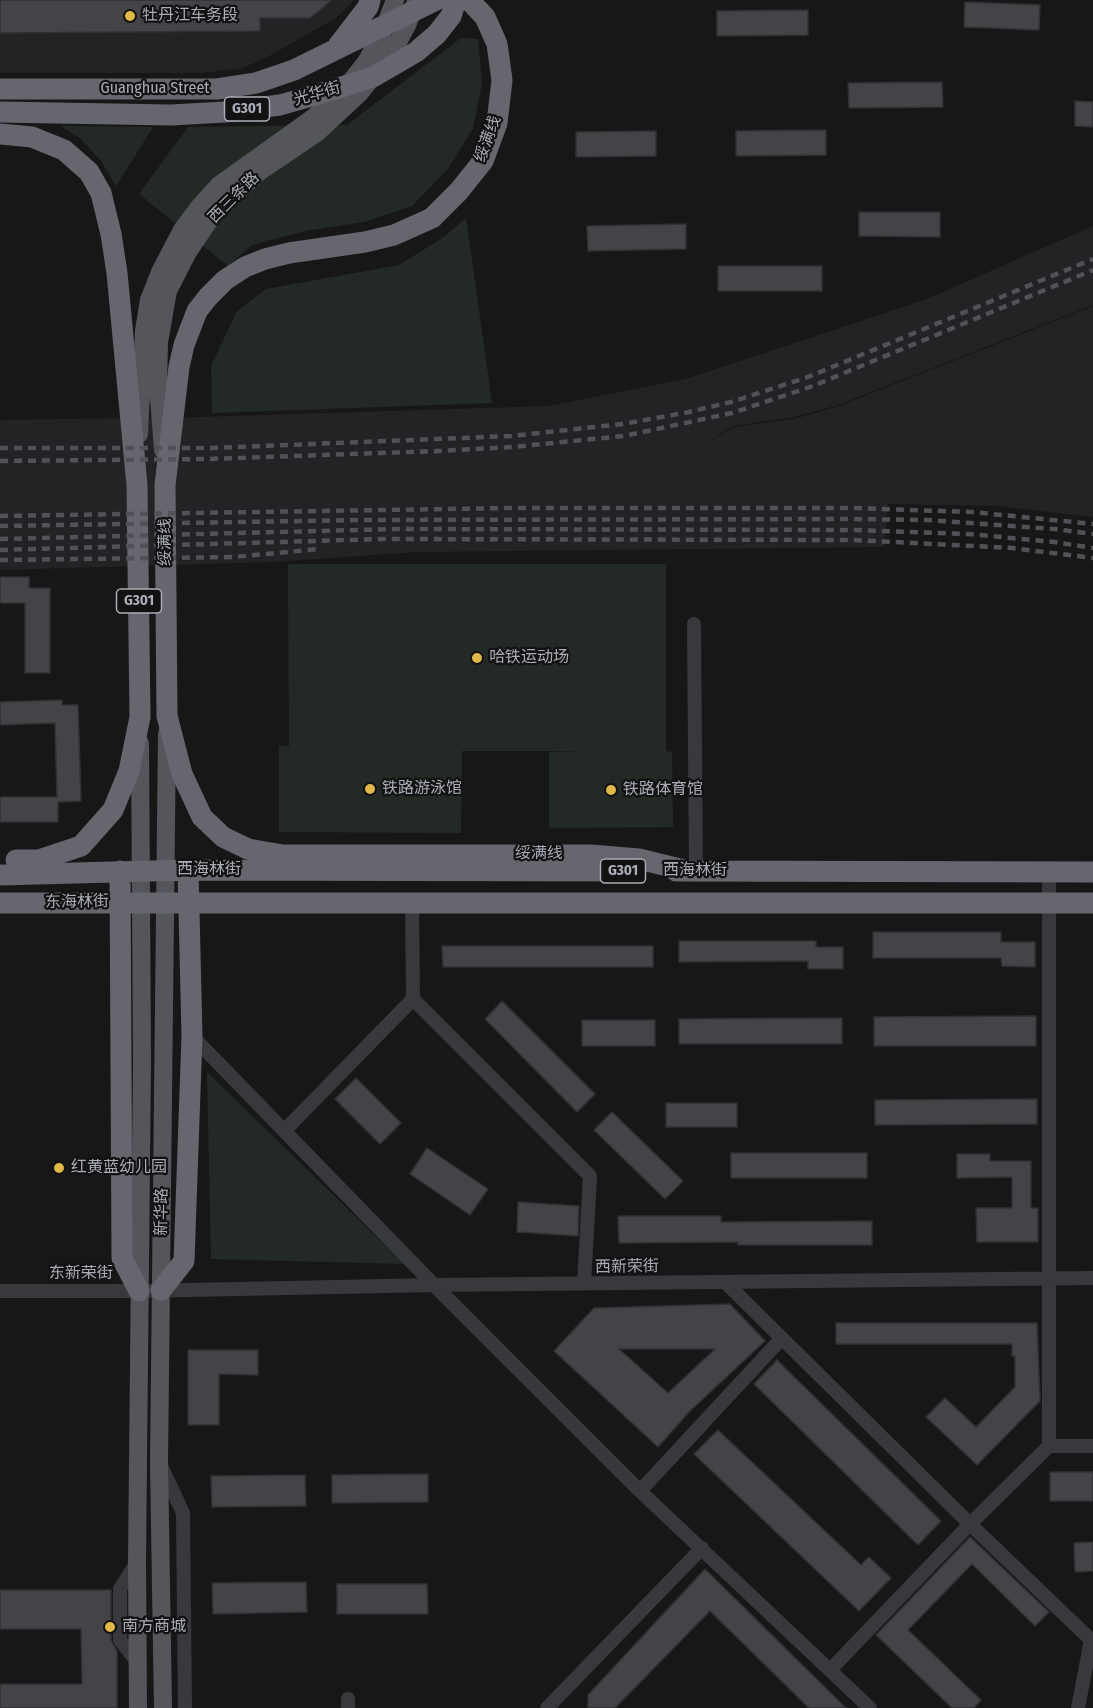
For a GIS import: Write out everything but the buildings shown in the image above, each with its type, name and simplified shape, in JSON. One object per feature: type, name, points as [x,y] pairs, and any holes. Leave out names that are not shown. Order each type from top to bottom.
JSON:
[{"type":"highway","points":[[334,51],[368,7],[370,0]]},
{"type":"highway","name":"Guanghua Street","points":[[0,89],[217,89],[265,80],[294,70],[436,0]]},
{"type":"highway","name":"光华街","points":[[0,112],[171,115],[225,112],[280,105],[373,76],[416,52],[437,34],[452,16],[456,0]]},
{"type":"highway","name":"绥满线","points":[[469,0],[485,17],[497,44],[502,80],[497,123],[483,161],[459,191],[432,218],[394,235],[365,242],[265,258],[245,267],[225,280],[207,297],[197,311],[178,366],[165,485],[167,716],[182,774],[202,817],[223,837],[248,849],[283,855],[591,855],[627,858],[692,871]]},
{"type":"highway","name":"绥满线","points":[[0,134],[32,137],[64,150],[89,172],[101,193],[111,234],[117,273],[137,485],[140,717],[129,771],[113,810],[81,846],[39,860],[0,861]]},
{"type":"highway","name":"西海林街","points":[[154,870],[1093,872]]},
{"type":"highway","name":"东海林街","points":[[0,875],[154,870]]},
{"type":"highway","points":[[161,1290],[184,1261],[192,1036],[188,870]]},
{"type":"highway","points":[[120,871],[122,1257],[139,1291]]},
{"type":"highway","name":"西海林街","points":[[155,902],[1093,903]]},
{"type":"highway","name":"东海林街","points":[[0,903],[155,902]]},
{"type":"main road","name":"西三条路","points":[[137,485],[144,331],[149,300],[160,272],[182,230],[219,185],[314,117],[343,91],[366,62],[395,0]]},
{"type":"main road","name":"西三条路","points":[[165,485],[158,386],[159,342],[168,291],[188,252],[215,212],[259,172],[318,132],[360,93],[395,48],[408,23],[416,0]]},
{"type":"main road","name":"新华路","points":[[164,1708],[159,1462],[167,716]]},
{"type":"main road","points":[[138,1708],[137,1562],[142,1061],[140,717]]},
{"type":"street","points":[[692,871],[694,624]]},
{"type":"street","points":[[1049,872],[1049,1446]]},
{"type":"street","points":[[284,1131],[412,999],[412,902]]},
{"type":"street","points":[[412,999],[590,1176],[584,1284]]},
{"type":"street","points":[[192,1036],[434,1285],[640,1491],[870,1708]]},
{"type":"street","name":"西新荣街","points":[[161,1290],[1093,1278]]},
{"type":"street","points":[[725,1282],[970,1524],[1092,1640],[1078,1708]]},
{"type":"street","name":"东新荣街","points":[[0,1291],[161,1290]]},
{"type":"street","points":[[640,1491],[782,1338]]},
{"type":"street","points":[[831,1669],[970,1524],[1049,1446],[1093,1446]]},
{"type":"street","points":[[159,1462],[183,1513],[185,1708]]},
{"type":"street","points":[[547,1708],[702,1548]]},
{"type":"shaded area","points":[[0,0],[354,0],[336,18],[243,68],[202,73],[0,73]]},
{"type":"shaded area","points":[[461,38],[478,39],[482,83],[473,128],[447,170],[412,206],[364,222],[305,231],[252,245],[228,266],[139,194],[188,127],[347,125]]},
{"type":"shaded area","points":[[61,126],[153,127],[116,186],[101,161],[81,139]]},
{"type":"shaded area","points":[[466,218],[492,403],[212,413],[211,366],[237,311],[266,289],[399,265],[444,237]]},
{"type":"shaded area","points":[[1093,226],[1093,305],[838,405],[793,417],[733,426],[697,449],[734,427],[794,419],[839,406],[1093,306],[1093,517],[998,506],[888,504],[884,547],[416,552],[274,562],[0,570],[0,420],[201,417],[548,406],[686,379],[927,299]]},
{"type":"shaded area","name":"哈铁运动场","points":[[288,564],[666,564],[666,751],[672,752],[673,827],[549,828],[549,752],[586,751],[462,751],[461,833],[279,832],[279,746],[289,746]]},
{"type":"shaded area","points":[[207,1072],[404,1264],[211,1259]]},
{"type":"railway","points":[[0,448],[213,448],[511,436],[623,424],[731,402],[808,377],[1093,259]]},
{"type":"railway","points":[[0,461],[207,459],[439,451],[512,447],[624,436],[732,413],[813,386],[1093,270]]},
{"type":"railway","points":[[0,516],[510,508],[852,508],[972,512],[1093,524]]},
{"type":"railway","points":[[0,526],[363,520],[851,519],[927,520],[1093,534]]},
{"type":"railway","points":[[0,539],[398,529],[852,530],[969,534],[1093,548]]},
{"type":"railway","points":[[0,550],[382,539],[854,540],[1012,548],[1093,558]]},
{"type":"railway","points":[[0,560],[234,557],[319,549]]},
{"type":"place","name":"牡丹江车务段","points":[[130,16]]},
{"type":"place","name":"哈铁运动场","points":[[477,658]]},
{"type":"place","name":"铁路游泳馆","points":[[370,789]]},
{"type":"place","name":"铁路体育馆","points":[[611,790]]},
{"type":"place","name":"红黄蓝幼儿园","points":[[59,1168]]},
{"type":"place","name":"南方商城","points":[[110,1627]]}]
